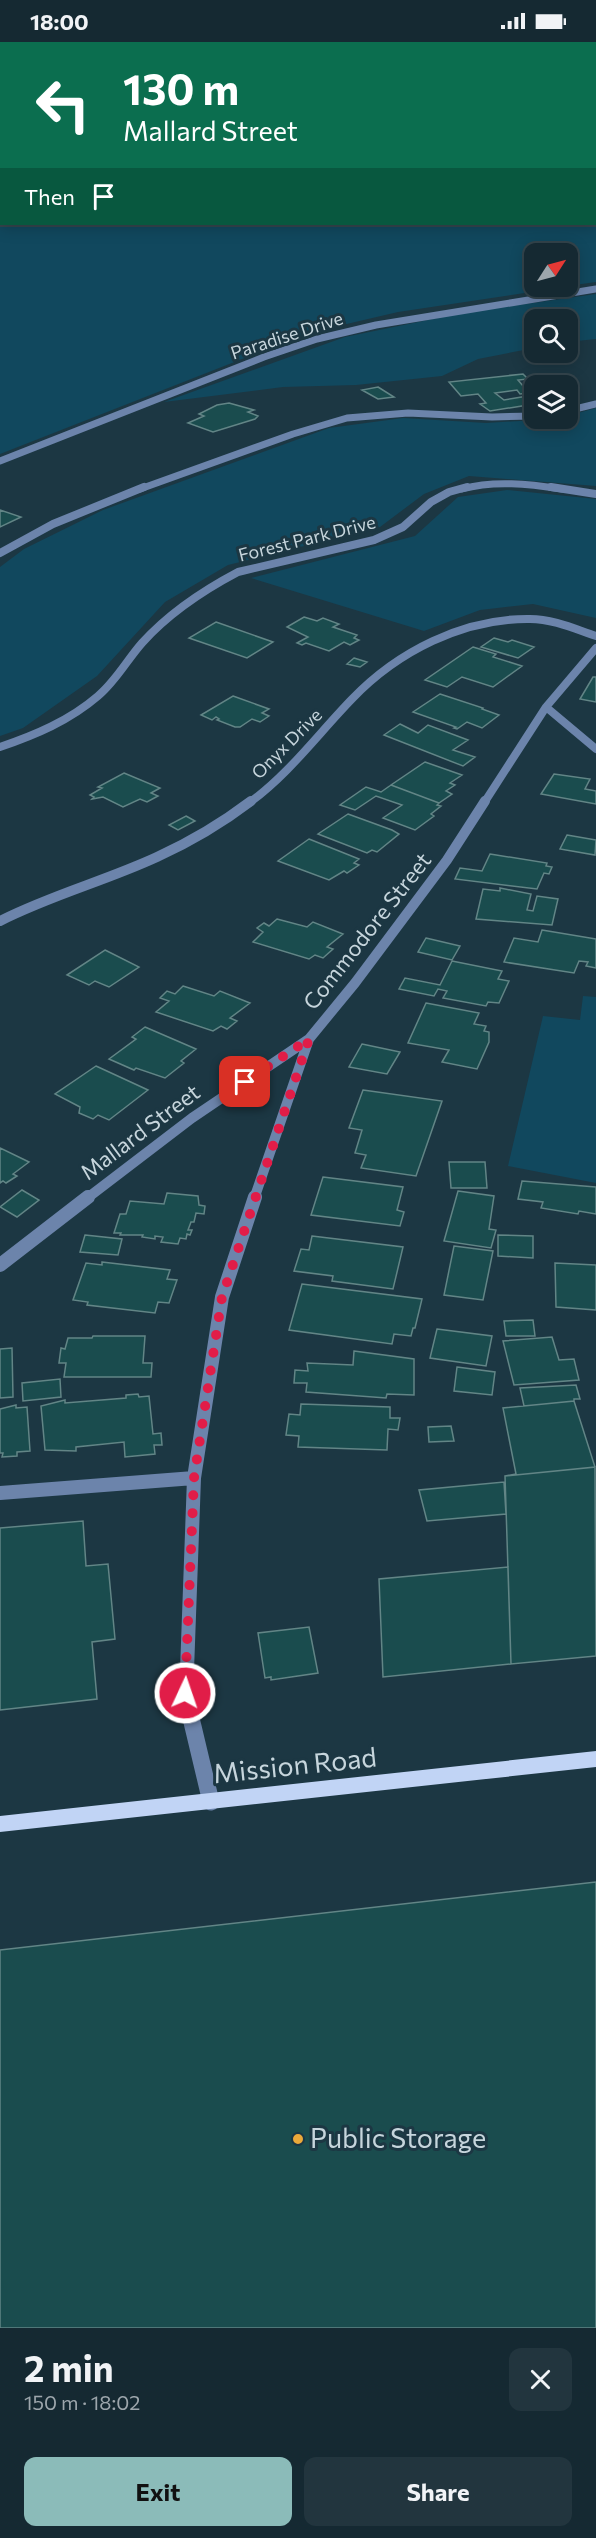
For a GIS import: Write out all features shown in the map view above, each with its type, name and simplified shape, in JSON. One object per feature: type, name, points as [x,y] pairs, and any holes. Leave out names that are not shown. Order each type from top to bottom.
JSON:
[{"type":"main road","name":"Mission Road","points":[[0,1824],[212,1803],[596,1759]]},
{"type":"street","name":"Paradise Drive","points":[[0,461],[264,357],[316,339],[399,321],[596,289]]},
{"type":"street","points":[[578,408],[596,404]]},
{"type":"street","points":[[0,553],[34,531],[102,503],[298,432],[341,419],[400,413],[524,417]]},
{"type":"street","name":"Forest Park Drive","points":[[0,747],[25,740],[65,720],[99,695],[143,642],[174,612],[214,584],[238,572],[394,533],[430,502],[449,493],[478,486],[511,484],[596,494]]},
{"type":"street","name":"Onyx Drive","points":[[0,921],[69,889],[142,864],[190,842],[235,814],[269,787],[381,671],[410,650],[452,634],[491,623],[530,619],[561,625],[596,636]]},
{"type":"street","name":"Commodore Street","points":[[212,1803],[185,1693],[194,1478],[222,1297],[309,1039],[355,983],[447,860],[546,707],[596,648]]},
{"type":"street","points":[[546,707],[596,749]]},
{"type":"street","name":"Mallard Street","points":[[0,1265],[192,1118],[309,1039]]},
{"type":"street","points":[[0,1492],[194,1478]]},
{"type":"shaded area","points":[[0,225],[596,225],[596,282],[578,284],[578,243],[524,243],[524,293],[398,312],[308,333],[0,454]]},
{"type":"shaded area","points":[[596,294],[596,339],[578,341],[578,309],[524,309],[524,350],[478,359],[442,376],[356,385],[283,387],[164,402],[345,337],[462,313]]},
{"type":"shaded area","points":[[596,408],[596,486],[469,476],[424,494],[380,527],[228,565],[165,602],[97,676],[23,728],[0,736],[0,567],[24,549],[103,510],[329,428],[403,418],[486,423],[524,421],[524,429],[578,429],[578,413]]},
{"type":"shaded area","points":[[507,490],[596,499],[596,618],[533,604],[480,610],[424,631],[251,578],[415,536],[458,497]]},
{"type":"shaded area","points":[[583,996],[596,997],[596,1183],[508,1166],[543,1016],[580,1020]]},
{"type":"building","points":[[523,374],[524,379],[518,380],[524,387],[524,394],[520,394],[517,390],[495,393],[504,400],[524,397],[524,406],[490,411],[480,404],[486,403],[478,394],[461,396],[449,382]]},
{"type":"building","points":[[378,387],[394,397],[378,399],[362,390]]},
{"type":"building","points":[[229,403],[254,410],[248,412],[258,416],[255,419],[213,432],[188,423],[204,416],[199,414],[217,405]]},
{"type":"building","points":[[0,510],[21,517],[0,527]]},
{"type":"building","points":[[304,617],[317,621],[323,618],[339,624],[333,627],[357,635],[354,638],[359,640],[350,645],[344,642],[329,651],[306,643],[302,645],[297,643],[308,637],[287,627]]},
{"type":"building","points":[[216,622],[273,642],[247,658],[189,638]]},
{"type":"building","points":[[494,638],[508,642],[512,640],[534,647],[518,658],[481,647]]},
{"type":"building","points":[[473,647],[496,654],[493,657],[522,666],[493,687],[462,677],[447,687],[425,680]]},
{"type":"building","points":[[354,658],[367,662],[360,667],[347,664]]},
{"type":"building","points":[[593,677],[596,677],[596,702],[580,699]]},
{"type":"building","points":[[440,694],[499,715],[482,728],[467,722],[457,729],[413,712]]},
{"type":"building","points":[[233,696],[269,709],[262,713],[269,716],[260,722],[252,719],[240,727],[235,727],[217,720],[219,719],[216,717],[212,720],[201,715]]},
{"type":"building","points":[[400,724],[418,733],[428,725],[468,740],[453,750],[475,757],[463,766],[384,735]]},
{"type":"building","points":[[425,762],[462,775],[450,783],[455,785],[446,791],[452,794],[439,803],[391,785]]},
{"type":"building","points":[[124,773],[160,788],[151,793],[158,796],[147,802],[140,799],[123,807],[103,797],[92,799],[94,797],[90,795],[102,788],[98,787]]},
{"type":"building","points":[[554,774],[590,779],[585,789],[596,791],[596,804],[541,794]]},
{"type":"building","points":[[391,785],[439,803],[437,805],[441,806],[431,814],[434,816],[415,830],[383,818],[402,805],[376,796],[355,810],[340,805],[366,787],[381,792]]},
{"type":"building","points":[[348,814],[399,834],[377,852],[372,850],[367,853],[318,834]]},
{"type":"building","points":[[186,816],[195,821],[178,830],[169,825]]},
{"type":"building","points":[[567,835],[596,840],[595,855],[560,849]]},
{"type":"building","points":[[309,839],[359,859],[354,863],[359,865],[329,880],[278,861]]},
{"type":"building","points":[[490,854],[547,863],[546,866],[552,867],[549,874],[544,873],[537,889],[455,879],[460,868],[482,871]]},
{"type":"building","points":[[500,888],[531,894],[527,910],[533,911],[537,896],[558,899],[552,925],[476,919],[483,889],[500,891]]},
{"type":"building","points":[[277,919],[307,927],[313,922],[343,934],[327,947],[333,949],[323,958],[315,955],[309,959],[253,942],[263,932],[257,928],[264,923],[269,926]]},
{"type":"building","points":[[542,930],[596,939],[596,968],[586,966],[588,962],[579,961],[574,973],[504,962],[514,938],[538,942]]},
{"type":"building","points":[[426,938],[460,946],[452,960],[418,952]]},
{"type":"building","points":[[105,950],[139,967],[109,987],[95,981],[89,985],[67,975]]},
{"type":"building","points":[[452,961],[502,971],[498,979],[509,981],[499,1003],[488,1002],[486,1006],[443,998],[447,991],[438,989],[434,996],[399,989],[405,978],[440,985]]},
{"type":"building","points":[[183,986],[214,996],[220,991],[250,1003],[230,1018],[237,1021],[227,1029],[221,1026],[213,1031],[156,1012],[169,1001],[160,998],[167,991],[175,994]]},
{"type":"building","points":[[426,1003],[479,1013],[474,1024],[486,1026],[484,1031],[489,1032],[489,1042],[477,1069],[442,1062],[449,1050],[408,1043]]},
{"type":"building","points":[[145,1027],[196,1049],[181,1061],[184,1063],[165,1078],[136,1068],[134,1070],[109,1059],[136,1039],[132,1037]]},
{"type":"building","points":[[362,1044],[400,1052],[387,1074],[349,1067]]},
{"type":"building","points":[[96,1066],[148,1090],[109,1120],[98,1115],[93,1119],[79,1113],[80,1107],[55,1094]]},
{"type":"building","points":[[363,1090],[442,1101],[416,1176],[361,1168],[366,1155],[355,1153],[362,1130],[349,1128]]},
{"type":"building","points":[[0,1148],[29,1162],[13,1174],[17,1176],[6,1183],[3,1181],[0,1183]]},
{"type":"building","points":[[449,1162],[485,1162],[487,1188],[451,1188]]},
{"type":"building","points":[[323,1177],[403,1187],[397,1210],[404,1212],[400,1226],[311,1215]]},
{"type":"building","points":[[522,1181],[596,1187],[596,1214],[579,1211],[578,1214],[541,1208],[543,1202],[518,1199]]},
{"type":"building","points":[[22,1190],[39,1200],[17,1217],[0,1207]]},
{"type":"building","points":[[458,1191],[494,1196],[489,1229],[496,1230],[491,1248],[444,1241]]},
{"type":"building","points":[[167,1193],[198,1196],[199,1205],[205,1206],[204,1214],[196,1213],[194,1222],[191,1222],[188,1230],[192,1230],[190,1235],[187,1234],[186,1239],[180,1238],[178,1244],[161,1242],[163,1237],[155,1236],[155,1239],[142,1237],[143,1235],[114,1233],[120,1214],[126,1214],[130,1201],[164,1204]]},
{"type":"building","points":[[85,1235],[122,1239],[118,1255],[80,1252]]},
{"type":"building","points":[[498,1235],[533,1236],[533,1258],[498,1256]]},
{"type":"building","points":[[312,1236],[403,1247],[393,1289],[332,1281],[333,1276],[294,1271],[301,1249],[309,1250]]},
{"type":"building","points":[[454,1246],[493,1251],[483,1300],[444,1295]]},
{"type":"building","points":[[102,1262],[170,1270],[167,1279],[177,1280],[169,1303],[158,1302],[155,1313],[87,1305],[88,1302],[73,1300],[86,1263],[102,1265]]},
{"type":"building","points":[[555,1263],[596,1265],[596,1310],[556,1307]]},
{"type":"building","points":[[302,1284],[422,1299],[415,1328],[411,1336],[394,1334],[392,1344],[289,1330]]},
{"type":"building","points":[[533,1320],[535,1336],[506,1336],[504,1321]]},
{"type":"building","points":[[437,1329],[492,1336],[486,1366],[430,1358]]},
{"type":"building","points":[[93,1336],[145,1336],[143,1363],[152,1363],[151,1377],[64,1377],[66,1363],[59,1363],[61,1348],[65,1349],[68,1338],[92,1338]]},
{"type":"building","points":[[552,1337],[559,1360],[574,1359],[579,1380],[514,1385],[503,1341]]},
{"type":"building","points":[[12,1348],[13,1397],[0,1398],[0,1349]]},
{"type":"building","points":[[354,1351],[414,1359],[414,1395],[387,1394],[386,1398],[306,1392],[307,1383],[294,1383],[295,1370],[308,1371],[307,1363],[353,1365]]},
{"type":"building","points":[[457,1367],[495,1372],[492,1395],[454,1391]]},
{"type":"building","points":[[60,1379],[61,1397],[23,1401],[22,1383]]},
{"type":"building","points":[[576,1385],[580,1399],[524,1406],[520,1388]]},
{"type":"building","points":[[138,1394],[139,1397],[149,1396],[153,1434],[161,1433],[162,1445],[154,1445],[155,1454],[125,1457],[124,1442],[76,1447],[76,1451],[45,1450],[41,1406],[65,1400],[65,1403],[126,1398],[126,1395]]},
{"type":"building","points":[[574,1401],[595,1467],[505,1476],[516,1474],[503,1408]]},
{"type":"building","points":[[301,1404],[390,1407],[390,1418],[400,1418],[398,1430],[388,1429],[387,1450],[298,1447],[299,1436],[286,1435],[289,1414],[300,1415]]},
{"type":"building","points":[[16,1405],[16,1408],[27,1407],[30,1451],[17,1452],[17,1456],[2,1457],[3,1453],[0,1453],[0,1409]]},
{"type":"building","points":[[451,1426],[454,1441],[429,1442],[428,1427]]},
{"type":"building","points":[[595,1467],[596,1656],[511,1664],[505,1476]]},
{"type":"building","points":[[504,1482],[506,1514],[427,1521],[419,1490]]},
{"type":"building","points":[[83,1521],[86,1566],[108,1564],[115,1639],[92,1642],[97,1699],[0,1710],[0,1528]]},
{"type":"building","points":[[508,1567],[511,1664],[383,1677],[379,1579]]},
{"type":"building","points":[[309,1627],[318,1673],[271,1680],[271,1677],[265,1678],[258,1633]]},
{"type":"building","name":"Public Storage","points":[[596,1882],[596,2328],[0,2328],[0,1950]]},
{"type":"place","name":"Public Storage","points":[[298,2139]]},
{"type":"route","points":[[185,1693],[194,1478],[222,1297],[309,1039],[245,1082]]}]
